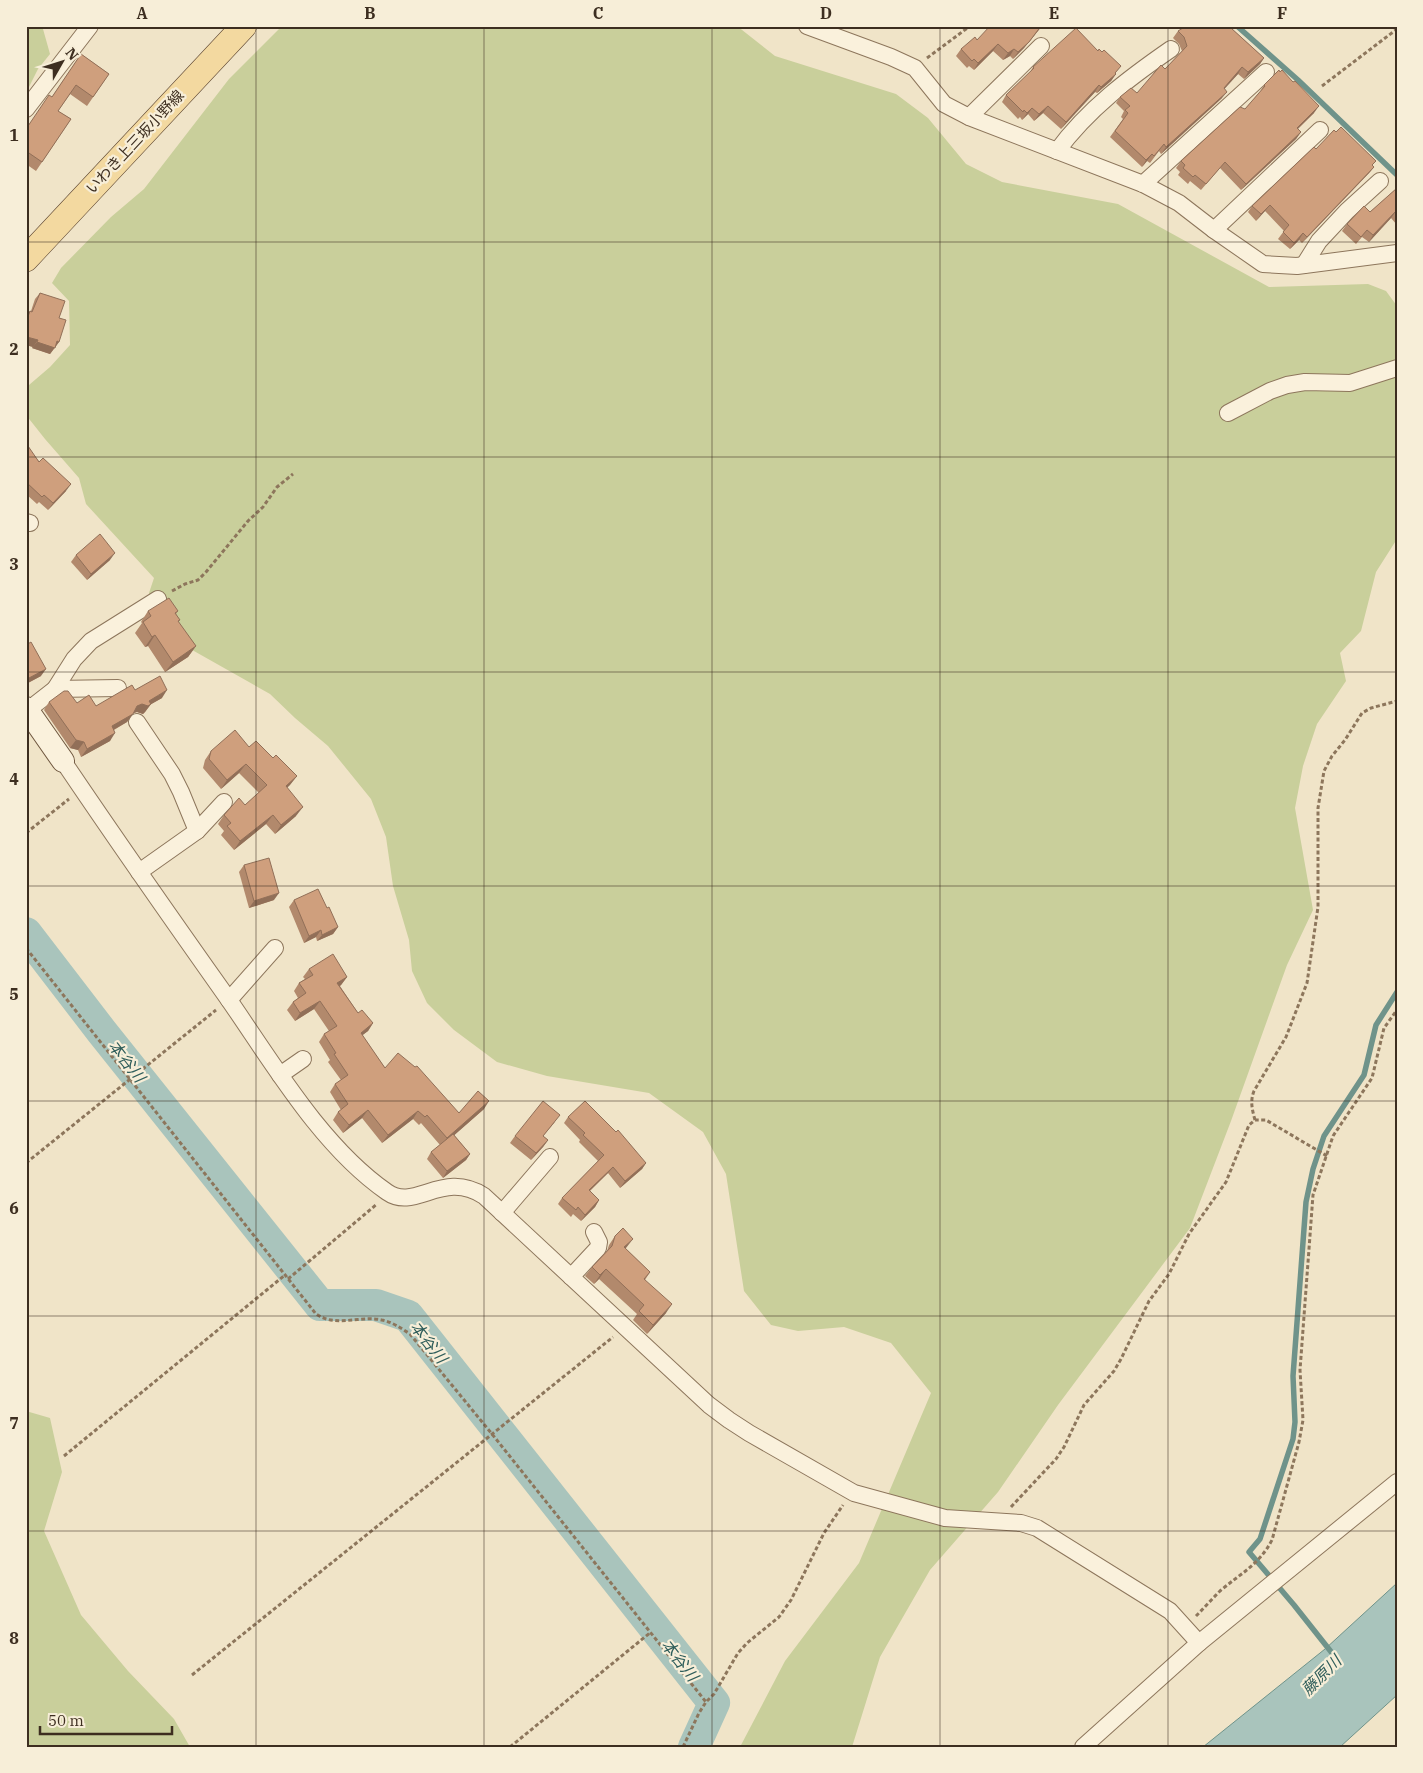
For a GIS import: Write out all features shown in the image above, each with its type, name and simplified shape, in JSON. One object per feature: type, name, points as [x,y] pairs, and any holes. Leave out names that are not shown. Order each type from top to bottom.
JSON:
[{"type":"main road","name":"いわき上三坂小野線","points":[[26,259],[244,26]]},
{"type":"street","points":[[26,109],[90,26]]},
{"type":"street","points":[[807,26],[892,57],[915,68],[944,104],[969,117],[1143,184],[1179,203],[1263,264],[1304,265],[1397,253]]},
{"type":"street","points":[[969,117],[1041,46]]},
{"type":"street","points":[[1057,151],[1068,136],[1110,94],[1171,50]]},
{"type":"street","points":[[1143,184],[1266,72]]},
{"type":"street","points":[[1214,230],[1320,130]]},
{"type":"street","points":[[1304,265],[1319,241],[1347,211],[1380,181]]},
{"type":"street","points":[[1228,413],[1270,391],[1287,385],[1305,382],[1350,383],[1397,368]]},
{"type":"street","points":[[158,599],[91,641],[74,659],[55,689],[27,709],[280,1075],[344,1155],[370,1180],[389,1194],[406,1199],[446,1186],[473,1189],[484,1196],[625,1327],[729,1420],[852,1492],[946,1518],[1021,1523],[1038,1528],[1170,1611],[1199,1643]]},
{"type":"street","points":[[55,689],[118,688]]},
{"type":"street","points":[[137,722],[182,792],[196,831]]},
{"type":"street","points":[[139,872],[196,831],[224,802]]},
{"type":"street","points":[[229,1000],[276,948]]},
{"type":"street","points":[[280,1075],[303,1059]]},
{"type":"street","points":[[502,1213],[550,1157]]},
{"type":"street","points":[[571,1277],[598,1248],[599,1242],[594,1232]]},
{"type":"street","points":[[1084,1747],[1199,1643],[1397,1482]]},
{"type":"path","points":[[915,68],[970,26]]},
{"type":"path","points":[[1322,86],[1397,29]]},
{"type":"path","points":[[158,599],[185,584],[198,580],[244,526],[263,507],[277,487],[293,474]]},
{"type":"path","points":[[1255,1120],[1251,1106],[1254,1091],[1286,1037],[1307,983],[1318,907],[1318,808],[1324,771],[1332,756],[1345,740],[1362,713],[1371,708],[1397,701]]},
{"type":"path","points":[[26,833],[81,789]]},
{"type":"path","points":[[26,948],[132,1078],[285,1275],[290,1278],[316,1314],[330,1321],[380,1320],[410,1334],[706,1702]]},
{"type":"path","points":[[26,1163],[229,1000]]},
{"type":"path","points":[[1185,1628],[1221,1591],[1254,1566],[1265,1554],[1272,1540],[1304,1420],[1300,1370],[1313,1195],[1333,1136],[1372,1078],[1384,1028],[1397,1010]]},
{"type":"path","points":[[1002,1522],[1006,1512],[1056,1459],[1064,1447],[1084,1405],[1114,1371],[1149,1301],[1169,1274],[1189,1234],[1226,1182],[1249,1125],[1255,1120],[1266,1120],[1327,1156]]},
{"type":"path","points":[[290,1278],[389,1194]]},
{"type":"path","points":[[64,1456],[285,1275]]},
{"type":"path","points":[[192,1676],[625,1327]]},
{"type":"path","points":[[683,1747],[706,1702],[714,1694],[738,1653],[785,1609],[791,1600],[824,1533],[852,1492]]},
{"type":"path","points":[[510,1747],[651,1632]]},
{"type":"green space","points":[[26,26],[44,26],[43,29],[50,54],[38,69],[26,93]]},
{"type":"green space","points":[[282,26],[737,26],[775,56],[896,94],[928,118],[966,164],[1002,182],[1118,204],[1269,287],[1368,284],[1386,291],[1397,306],[1397,539],[1376,572],[1361,631],[1340,653],[1346,681],[1317,724],[1303,766],[1295,808],[1313,910],[1287,965],[1190,1228],[1058,1405],[998,1492],[930,1570],[880,1657],[852,1747],[740,1747],[785,1661],[859,1563],[931,1393],[891,1343],[844,1327],[798,1331],[771,1325],[744,1291],[726,1174],[703,1132],[649,1093],[547,1076],[497,1062],[454,1030],[427,1003],[412,971],[409,940],[393,886],[386,837],[371,799],[328,746],[270,694],[178,642],[151,608],[149,593],[154,578],[86,504],[79,478],[26,415],[26,392],[29,385],[50,367],[70,345],[69,301],[52,283],[61,268],[111,217],[144,189],[229,79]]},
{"type":"green space","points":[[26,1411],[50,1418],[62,1472],[44,1531],[81,1615],[128,1671],[174,1719],[190,1747],[26,1747]]},
{"type":"water","name":"藤原川","points":[[1397,1583],[1397,1695],[1340,1747],[1203,1747],[1325,1649]]},
{"type":"building","points":[[990,26],[1041,26],[1029,42],[1018,52],[1014,49],[1008,53],[998,44],[978,63],[974,59],[972,61],[961,49],[975,37],[977,40]]},
{"type":"building","points":[[1186,26],[1199,26],[1200,29],[1203,26],[1232,26],[1231,28],[1264,58],[1248,72],[1242,67],[1224,88],[1227,92],[1166,147],[1164,144],[1154,156],[1152,154],[1146,160],[1115,131],[1128,113],[1125,110],[1130,106],[1120,97],[1131,88],[1137,93],[1161,65],[1165,69],[1187,46],[1184,37],[1178,31]]},
{"type":"building","points":[[1076,28],[1098,51],[1099,49],[1102,52],[1104,50],[1121,66],[1116,74],[1101,87],[1099,85],[1066,122],[1048,106],[1039,114],[1032,108],[1027,113],[1024,110],[1023,112],[1006,95],[1033,67]]},
{"type":"building","points":[[81,54],[109,74],[93,97],[76,85],[58,111],[71,119],[42,162],[26,151],[26,129],[49,95],[52,97]]},
{"type":"building","points":[[1279,70],[1280,72],[1282,70],[1293,82],[1295,81],[1319,106],[1297,128],[1301,132],[1246,184],[1225,162],[1206,184],[1195,175],[1193,177],[1183,168],[1185,165],[1181,161],[1240,107],[1245,109]]},
{"type":"building","points":[[1341,127],[1376,161],[1372,165],[1374,167],[1307,237],[1303,233],[1294,243],[1283,232],[1289,225],[1270,205],[1261,214],[1252,206],[1314,147],[1316,149],[1334,130],[1336,132]]},
{"type":"building","points":[[1397,188],[1397,213],[1396,211],[1373,235],[1367,230],[1361,237],[1347,224],[1364,206],[1370,212]]},
{"type":"building","points":[[40,293],[65,301],[59,318],[66,320],[59,342],[57,341],[55,348],[37,342],[38,340],[27,337],[26,334],[26,322]]},
{"type":"building","points":[[28,446],[39,462],[43,458],[71,484],[53,503],[44,495],[42,497],[26,482],[26,447]]},
{"type":"building","points":[[100,534],[115,553],[91,574],[76,555]]},
{"type":"building","points":[[169,598],[178,611],[175,613],[180,620],[178,621],[196,646],[173,662],[155,635],[152,637],[143,622],[151,616],[148,611]]},
{"type":"building","points":[[31,642],[46,669],[29,678],[26,673],[26,645]]},
{"type":"building","points":[[160,676],[167,690],[149,701],[151,704],[148,706],[142,704],[137,706],[133,714],[112,726],[115,733],[87,749],[84,742],[76,740],[49,702],[64,691],[68,691],[77,703],[89,695],[96,706],[132,685],[135,690]]},
{"type":"building","points":[[235,730],[249,747],[256,741],[273,758],[276,755],[297,776],[286,786],[303,807],[281,825],[273,815],[240,841],[227,826],[231,823],[224,815],[239,798],[245,805],[267,785],[246,764],[227,780],[209,759],[211,751]]},
{"type":"building","points":[[269,858],[279,893],[254,901],[244,865]]},
{"type":"building","points":[[318,889],[338,927],[322,935],[321,930],[309,936],[294,900]]},
{"type":"building","points":[[333,954],[347,977],[337,983],[358,1013],[362,1010],[373,1023],[361,1033],[385,1068],[398,1053],[415,1067],[417,1066],[459,1113],[478,1091],[489,1101],[447,1138],[427,1115],[425,1117],[418,1111],[388,1135],[368,1110],[349,1125],[338,1112],[348,1104],[335,1084],[348,1075],[324,1034],[337,1026],[320,1001],[300,1013],[293,1002],[306,993],[299,983],[313,975],[309,969]]},
{"type":"building","points":[[543,1101],[560,1115],[543,1136],[548,1140],[536,1153],[515,1136]]},
{"type":"building","points":[[585,1101],[616,1132],[618,1130],[646,1163],[625,1181],[613,1167],[589,1190],[599,1200],[585,1215],[578,1207],[576,1210],[562,1198],[604,1155],[568,1117]]},
{"type":"building","points":[[453,1134],[470,1154],[447,1171],[431,1152]]},
{"type":"building","points":[[623,1228],[633,1239],[624,1247],[650,1272],[644,1279],[672,1304],[653,1325],[639,1311],[644,1305],[606,1269],[600,1275],[592,1267],[612,1246],[615,1236]]},
{"type":"waterway","points":[[1237,26],[1298,80],[1397,175]]},
{"type":"waterway","name":"本谷川","points":[[26,933],[102,1032],[320,1305],[376,1305],[408,1316],[714,1703],[694,1747]]},
{"type":"waterway","name":"藤原川","points":[[1332,1653],[1249,1552],[1260,1539],[1293,1439],[1295,1422],[1293,1376],[1306,1202],[1313,1169],[1324,1136],[1364,1075],[1376,1025],[1397,992]]}]
